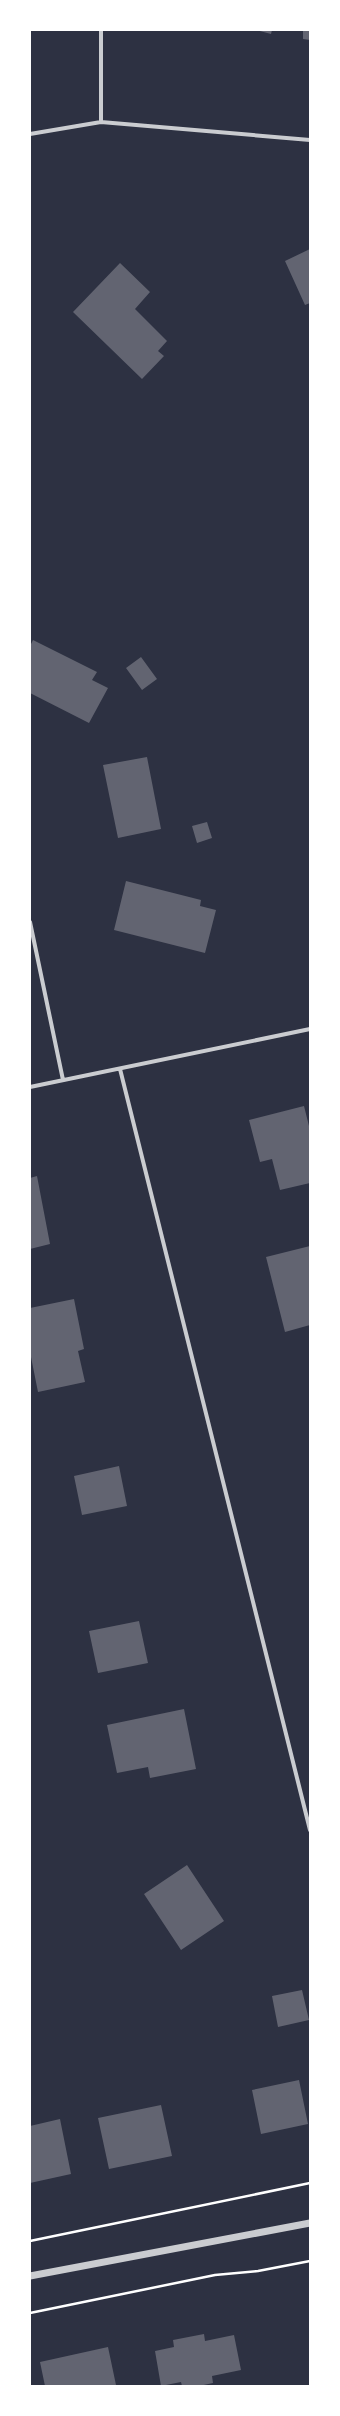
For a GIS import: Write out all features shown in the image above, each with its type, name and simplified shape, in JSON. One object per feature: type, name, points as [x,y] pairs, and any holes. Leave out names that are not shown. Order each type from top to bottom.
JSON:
[{"type":"street","points":[[101,30],[101,122]]},
{"type":"street","points":[[30,134],[101,122],[310,140]]},
{"type":"street","points":[[30,922],[63,1080]]},
{"type":"street","points":[[30,1087],[310,1029]]},
{"type":"street","points":[[120,1069],[310,1830]]},
{"type":"street","points":[[30,2276],[310,2223]]},
{"type":"path","points":[[30,2241],[310,2183]]},
{"type":"path","points":[[30,2313],[215,2275],[258,2271],[310,2261]]},
{"type":"building","points":[[256,30],[272,30],[271,34]]},
{"type":"building","points":[[303,30],[310,30],[310,40],[303,39]]},
{"type":"building","points":[[310,249],[310,303],[305,305],[285,261]]},
{"type":"building","points":[[120,263],[150,292],[135,309],[167,341],[158,351],[164,356],[142,379],[73,312]]},
{"type":"building","points":[[33,640],[97,672],[92,680],[108,688],[89,723],[30,693],[30,646]]},
{"type":"building","points":[[141,657],[157,679],[142,690],[126,668]]},
{"type":"building","points":[[147,757],[161,829],[118,838],[103,765]]},
{"type":"building","points":[[207,822],[212,838],[197,843],[192,826]]},
{"type":"building","points":[[126,881],[201,900],[200,906],[216,910],[205,953],[114,930]]},
{"type":"building","points":[[304,1106],[310,1130],[310,1183],[280,1190],[272,1159],[260,1162],[249,1120]]},
{"type":"building","points":[[37,1176],[50,1244],[30,1249],[30,1178]]},
{"type":"building","points":[[310,1246],[310,1325],[285,1332],[266,1257]]},
{"type":"building","points":[[74,1299],[84,1349],[78,1351],[85,1382],[38,1392],[30,1352],[30,1308]]},
{"type":"building","points":[[119,1466],[127,1506],[82,1515],[74,1476]]},
{"type":"building","points":[[139,1621],[148,1663],[98,1673],[89,1631]]},
{"type":"building","points":[[184,1709],[196,1769],[150,1778],[148,1767],[117,1773],[107,1725]]},
{"type":"building","points":[[187,1865],[224,1921],[181,1950],[144,1894]]},
{"type":"building","points":[[302,1990],[309,2020],[278,2027],[272,1996]]},
{"type":"building","points":[[299,2080],[308,2124],[261,2134],[252,2090]]},
{"type":"building","points":[[161,2105],[172,2156],[109,2169],[98,2118]]},
{"type":"building","points":[[60,2119],[71,2174],[30,2183],[30,2126]]},
{"type":"building","points":[[204,2334],[205,2341],[234,2335],[241,2370],[212,2376],[213,2383],[199,2386],[182,2386],[181,2382],[161,2386],[155,2351],[174,2347],[173,2340]]},
{"type":"building","points":[[108,2347],[116,2385],[45,2386],[40,2362]]}]
